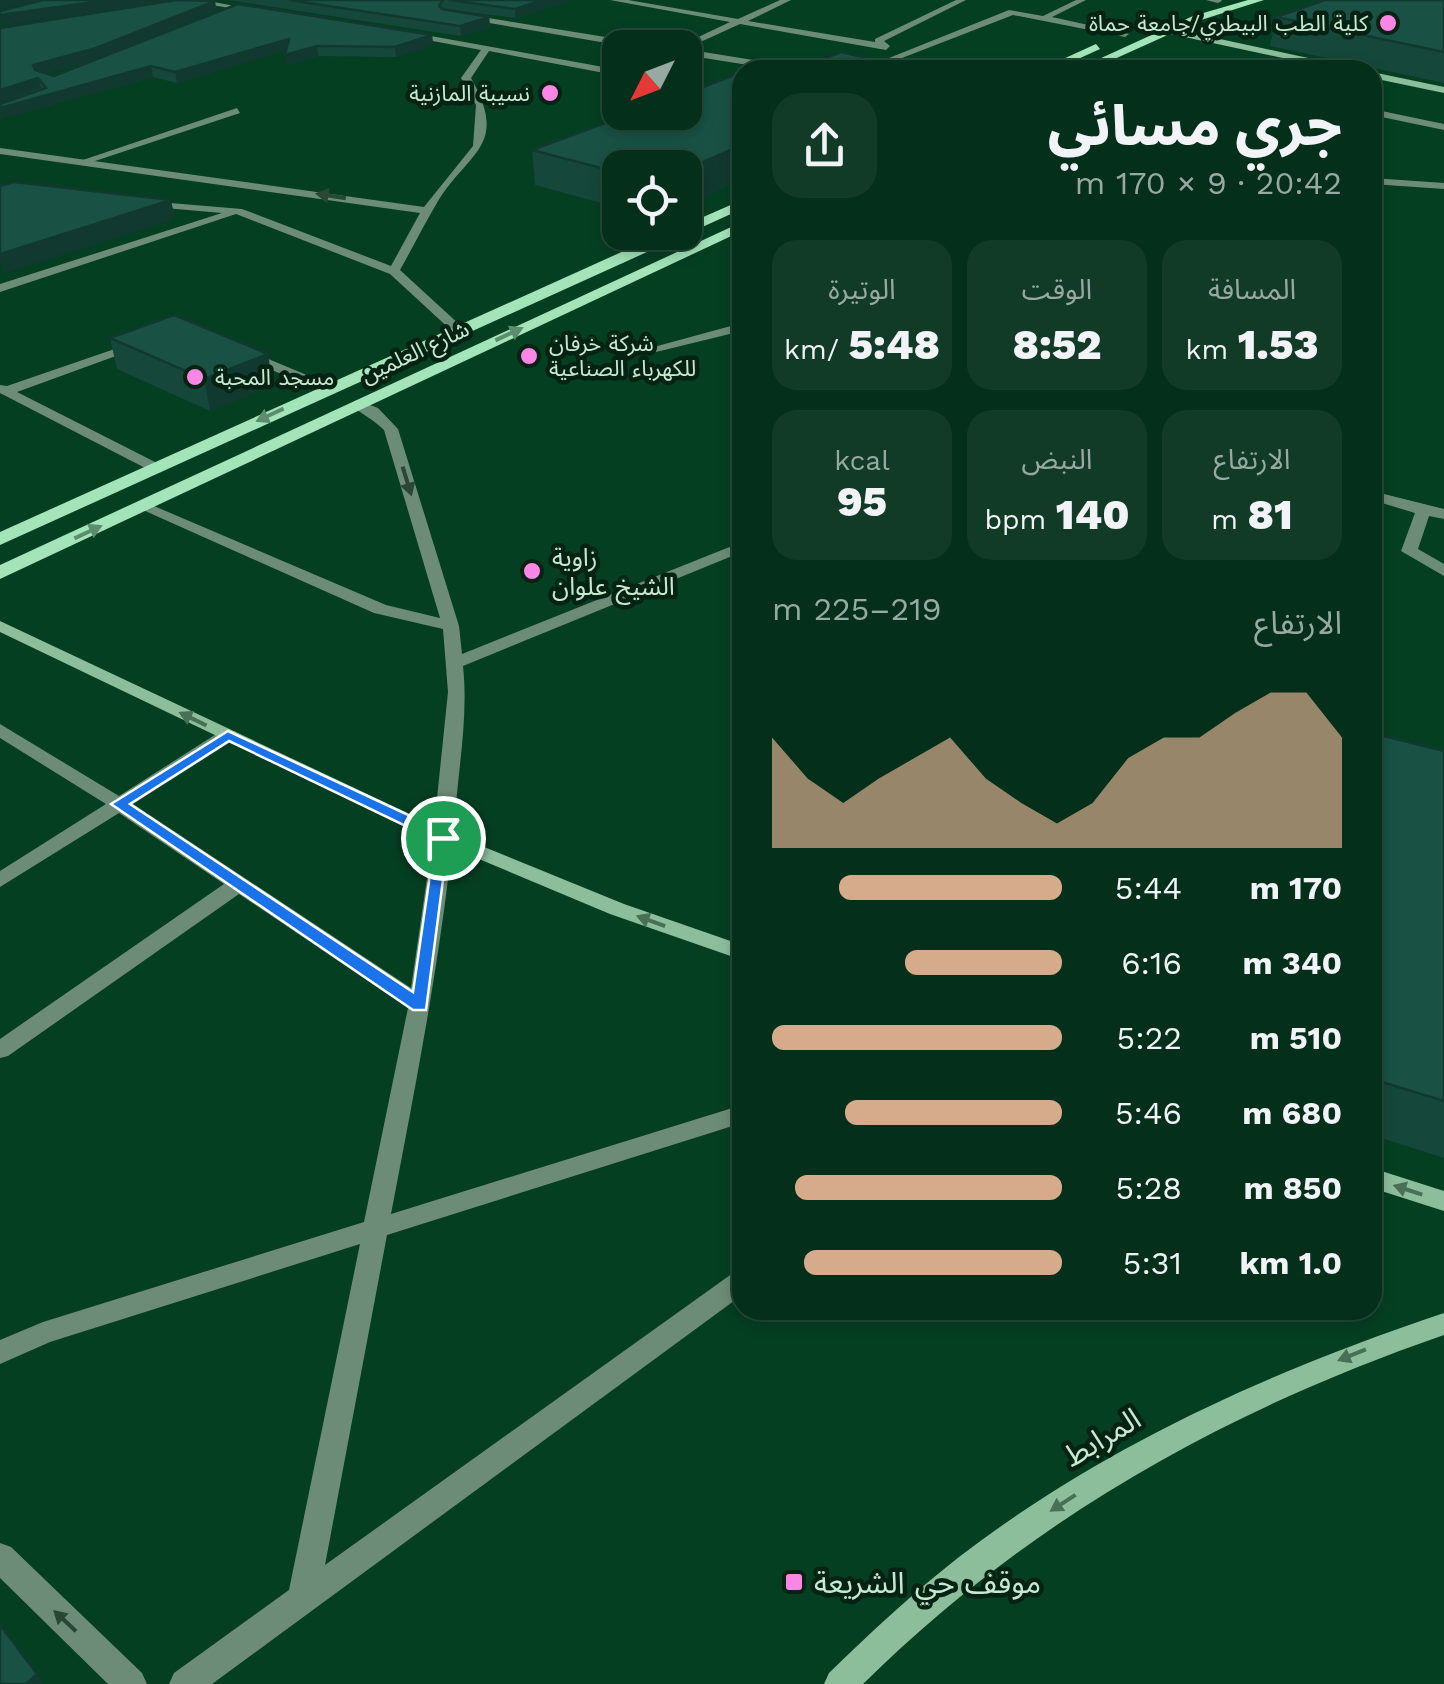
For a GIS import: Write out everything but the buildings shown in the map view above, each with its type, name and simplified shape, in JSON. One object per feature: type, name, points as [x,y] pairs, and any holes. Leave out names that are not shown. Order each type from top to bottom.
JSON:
[{"type":"main road","points":[[1106,59],[1169,31],[1259,0]]},
{"type":"main road","points":[[1067,60],[1125,34],[1221,1]]},
{"type":"main road","points":[[1169,31],[1304,60]]},
{"type":"main road","points":[[1382,77],[1444,90]]},
{"type":"main road","name":"شارع العلمين","points":[[702,222],[732,208]]},
{"type":"main road","name":"شارع العلمين","points":[[0,574],[732,231]]},
{"type":"main road","name":"شارع العلمين","points":[[0,539],[456,329],[638,250]]},
{"type":"main road","points":[[0,626],[443,838],[732,949]]},
{"type":"main road","points":[[1382,1181],[1444,1201]]},
{"type":"main road","name":"المرابط","points":[[840,1684],[953,1582],[1057,1506],[1162,1442],[1266,1389],[1373,1346],[1444,1324]]},
{"type":"street","points":[[175,4],[191,0],[278,14]]},
{"type":"street","points":[[619,0],[886,47]]},
{"type":"street","points":[[702,37],[787,0]]},
{"type":"street","points":[[947,0],[960,1]]},
{"type":"street","points":[[1046,17],[1082,0]]},
{"type":"street","points":[[1210,0],[1221,1]]},
{"type":"street","points":[[900,56],[878,42],[960,1]]},
{"type":"street","points":[[889,60],[1012,12],[1125,34]]},
{"type":"street","points":[[447,13],[602,39]]},
{"type":"street","points":[[393,31],[449,36],[602,69]]},
{"type":"street","points":[[394,272],[428,211],[478,146],[481,106],[466,78],[487,47]]},
{"type":"street","points":[[702,55],[735,60]]},
{"type":"street","points":[[1106,59],[1111,60]]},
{"type":"street","points":[[702,88],[732,94]]},
{"type":"street","points":[[82,162],[237,111]]},
{"type":"street","points":[[1382,114],[1444,126]]},
{"type":"street","points":[[0,152],[428,211]]},
{"type":"street","points":[[1382,182],[1444,186]]},
{"type":"street","points":[[126,202],[238,212],[394,272],[456,329]]},
{"type":"street","points":[[0,288],[238,212]]},
{"type":"street","points":[[656,348],[732,329]]},
{"type":"street","points":[[3,389],[150,342]]},
{"type":"street","points":[[240,352],[328,388]]},
{"type":"street","points":[[3,389],[156,468]]},
{"type":"street","points":[[303,1598],[373,1227],[420,1006],[443,838],[456,663],[451,626],[391,429],[374,411],[356,404]]},
{"type":"street","points":[[1382,498],[1444,514]]},
{"type":"street","points":[[142,506],[380,609],[451,626]]},
{"type":"street","points":[[1423,511],[1409,551],[1444,571]]},
{"type":"street","points":[[456,663],[732,551]]},
{"type":"street","points":[[0,730],[119,804],[420,1006]]},
{"type":"street","points":[[0,880],[228,735]]},
{"type":"street","points":[[0,1050],[237,886]]},
{"type":"street","points":[[0,1352],[43,1333],[373,1227],[732,1117]]},
{"type":"street","points":[[185,1684],[732,1288]]},
{"type":"street","points":[[0,1556],[131,1684]]},
{"type":"place","name":"كلية الطب البيطري/جامعة حماة","points":[[1388,23]]},
{"type":"place","name":"نسيبة المازنية","points":[[550,93]]},
{"type":"place","name":"شركة خرفان للكهرباء الصناعية","points":[[529,356]]},
{"type":"place","name":"مسجد المحبة","points":[[195,377]]},
{"type":"place","name":"زاوية الشيخ علوان","points":[[532,571]]},
{"type":"place","name":"موقف حي الشريعة","points":[[794,1582]]},
{"type":"route","points":[[228,735],[443,838],[420,1006],[119,804],[228,735]]}]
